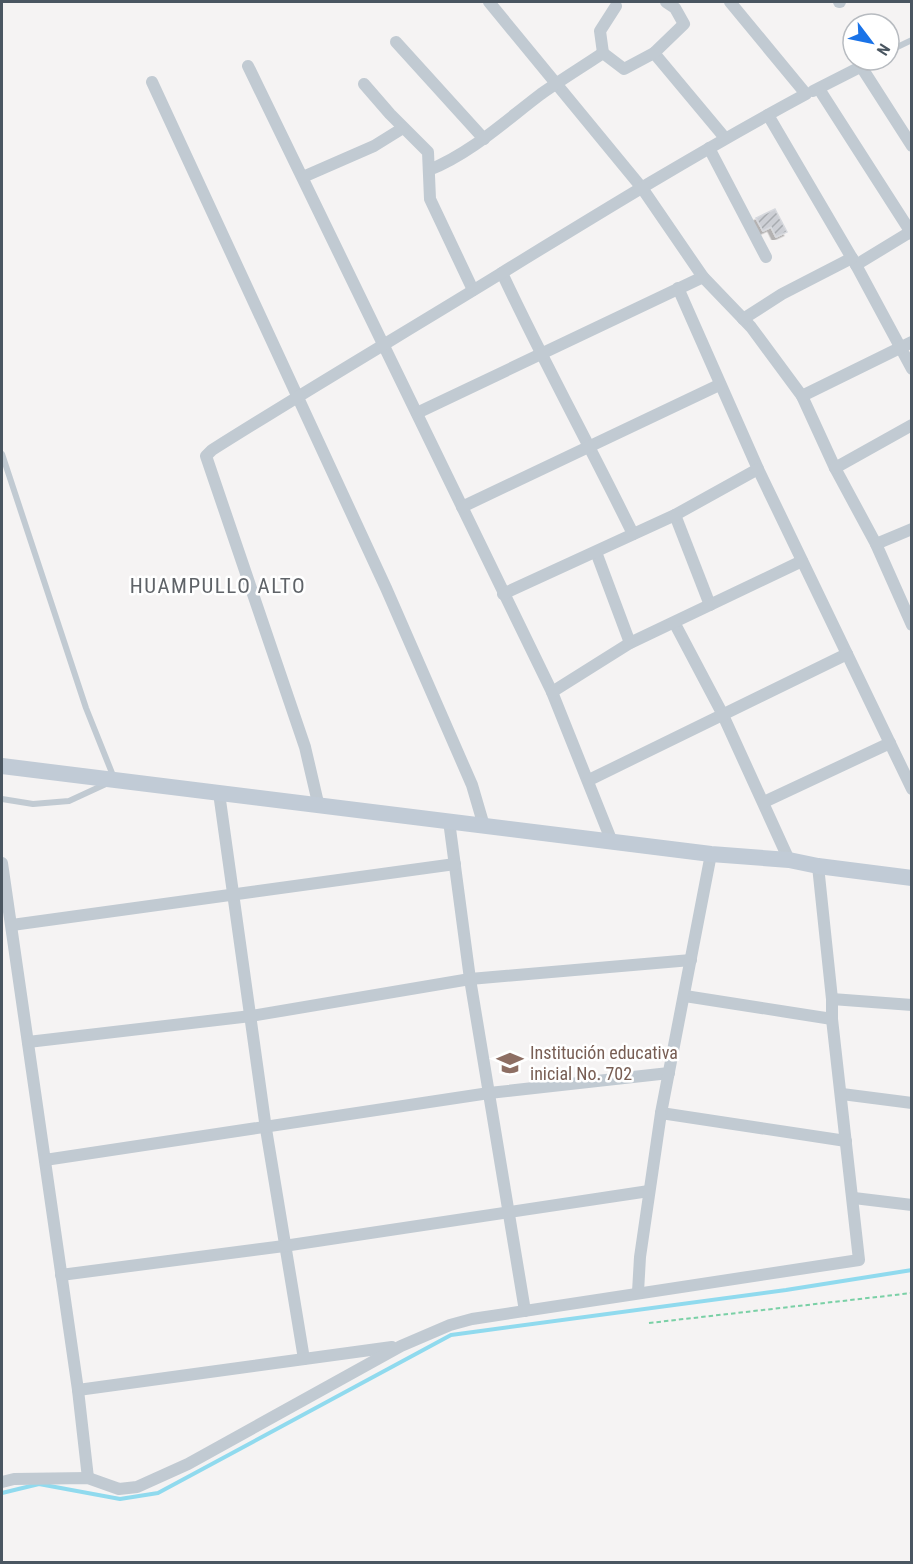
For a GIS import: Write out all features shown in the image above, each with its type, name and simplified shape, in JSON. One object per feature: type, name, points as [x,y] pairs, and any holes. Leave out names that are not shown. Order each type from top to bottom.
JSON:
[{"type":"main road","points":[[2,766],[711,855],[789,860],[912,878]]},
{"type":"street","points":[[489,2],[642,188],[703,277],[743,320],[802,396],[835,468],[876,544],[912,625]]},
{"type":"street","points":[[730,2],[806,94]]},
{"type":"street","points":[[619,3],[600,31],[603,53],[624,69],[654,52],[683,28],[683,19],[675,4]]},
{"type":"street","points":[[396,42],[484,139]]},
{"type":"street","points":[[654,52],[724,138]]},
{"type":"street","points":[[429,170],[451,161],[484,139],[555,84],[603,53]]},
{"type":"street","points":[[248,66],[552,692],[612,842]]},
{"type":"street","points":[[318,807],[305,747],[205,458],[212,450],[298,396],[724,138],[806,94],[854,72]]},
{"type":"street","points":[[865,72],[912,146]]},
{"type":"street","points":[[152,82],[386,588],[472,785],[484,826]]},
{"type":"street","points":[[364,84],[428,152],[430,199],[472,290]]},
{"type":"street","points":[[743,320],[782,294],[854,262],[911,233],[819,89]]},
{"type":"street","points":[[768,115],[854,262],[906,345],[912,369]]},
{"type":"street","points":[[303,177],[375,146],[403,128]]},
{"type":"street","points":[[709,148],[766,257]]},
{"type":"street","points":[[502,273],[540,354],[591,446],[633,534]]},
{"type":"street","points":[[417,413],[703,277]]},
{"type":"street","points":[[678,288],[758,469],[912,789]]},
{"type":"street","points":[[802,396],[906,345]]},
{"type":"street","points":[[462,507],[719,385]]},
{"type":"street","points":[[835,468],[912,425]]},
{"type":"street","points":[[503,594],[675,515],[758,469]]},
{"type":"street","points":[[675,515],[710,605]]},
{"type":"street","points":[[876,544],[911,530]]},
{"type":"street","points":[[596,552],[630,643]]},
{"type":"street","points":[[552,692],[630,643],[675,624],[802,561]]},
{"type":"street","points":[[675,624],[722,714],[789,860]]},
{"type":"street","points":[[589,780],[847,654]]},
{"type":"street","points":[[764,802],[890,743]]},
{"type":"street","points":[[219,793],[266,1129],[304,1359]]},
{"type":"street","points":[[449,821],[470,979],[525,1311]]},
{"type":"street","points":[[638,1292],[640,1257],[661,1113],[711,855]]},
{"type":"street","points":[[2,863],[62,1275],[88,1478]]},
{"type":"street","points":[[12,925],[455,864]]},
{"type":"street","points":[[2,1482],[14,1479],[88,1478],[119,1489],[136,1487],[159,1478],[401,1346],[450,1325],[638,1292],[856,1262],[861,1256],[832,1019],[832,999],[818,866]]},
{"type":"street","points":[[28,1042],[251,1016],[470,979],[691,960]]},
{"type":"street","points":[[685,996],[832,1019]]},
{"type":"street","points":[[832,999],[912,1005]]},
{"type":"street","points":[[45,1160],[266,1129],[489,1093],[669,1072]]},
{"type":"street","points":[[842,1094],[912,1103]]},
{"type":"street","points":[[661,1113],[846,1141]]},
{"type":"street","points":[[62,1275],[510,1214],[649,1191]]},
{"type":"street","points":[[854,1198],[912,1205]]},
{"type":"street","points":[[78,1390],[401,1346]]},
{"type":"lane","points":[[2,454],[86,708],[115,780],[69,801],[33,804],[2,799]]},
{"type":"path","points":[[649,1323],[912,1293]]},
{"type":"building","points":[[775,209],[787,232],[776,237],[771,227],[763,231],[756,218]]},
{"type":"waterway","points":[[2,1493],[39,1484],[120,1499],[158,1493],[451,1335],[786,1290],[912,1270]]},
{"type":"place","name":"Institución educativa inicial No. 702","points":[[510,1063]]},
{"type":"district","name":"HUAMPULLO ALTO","points":[[218,586]]}]
